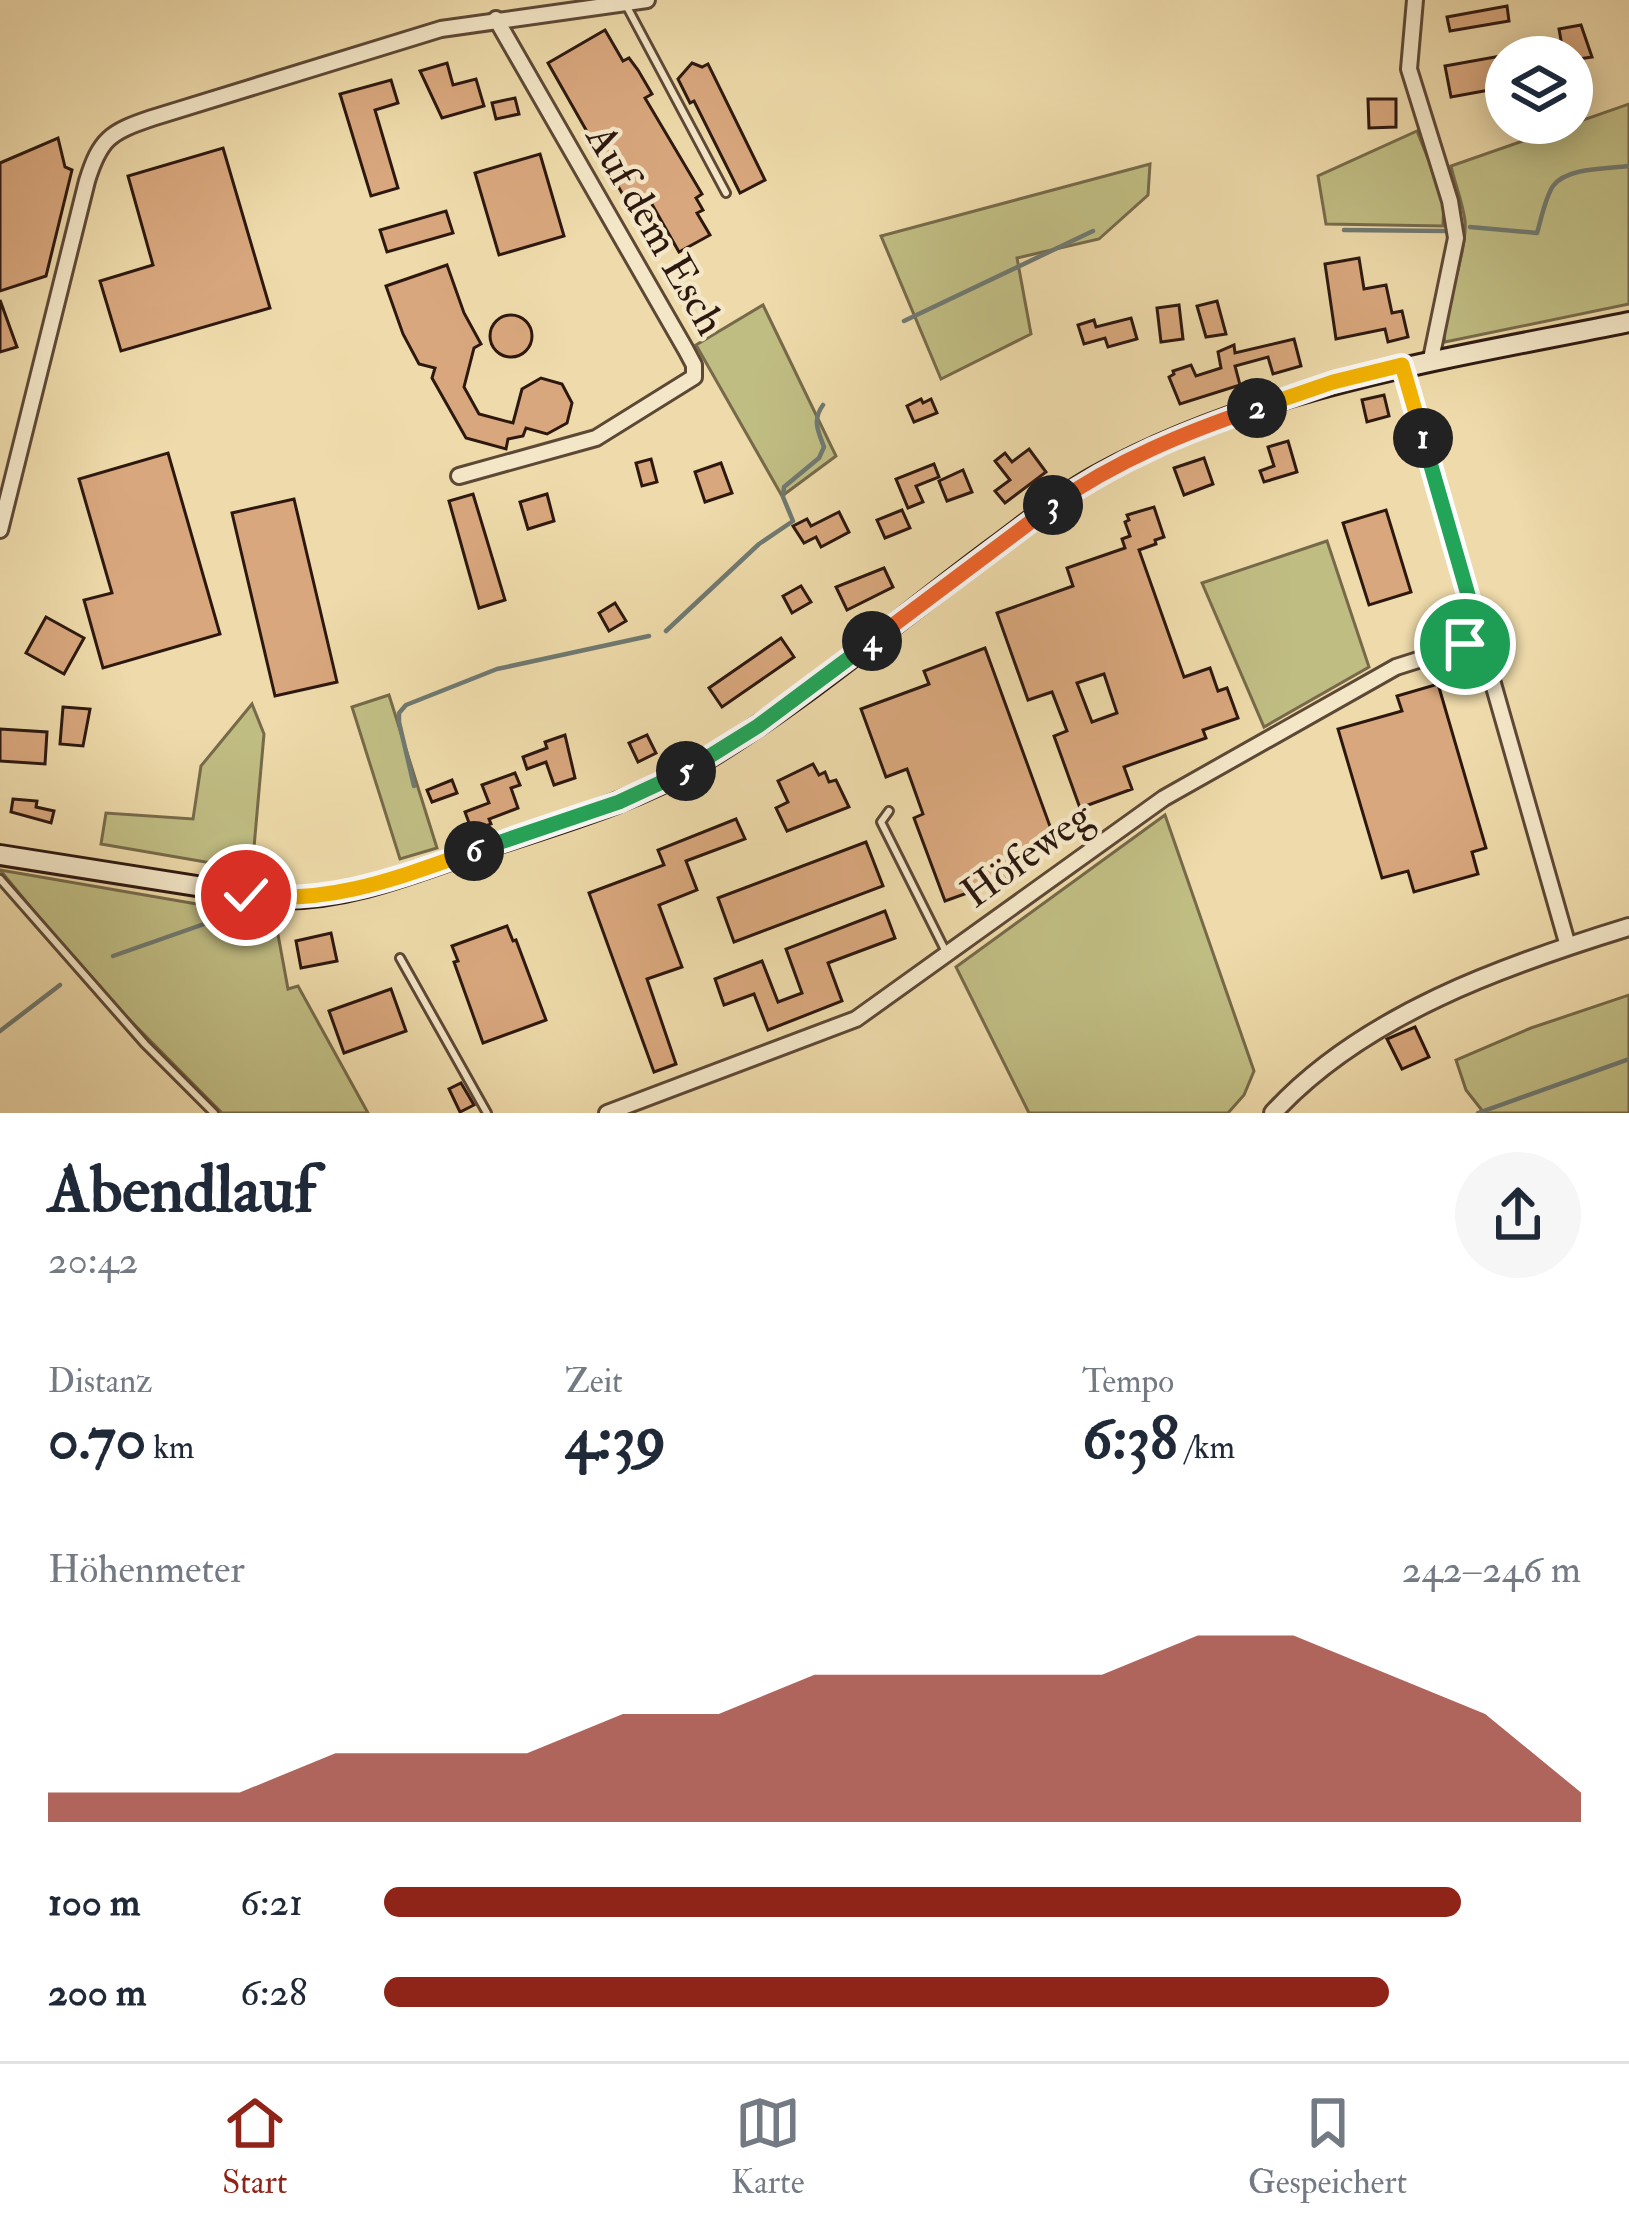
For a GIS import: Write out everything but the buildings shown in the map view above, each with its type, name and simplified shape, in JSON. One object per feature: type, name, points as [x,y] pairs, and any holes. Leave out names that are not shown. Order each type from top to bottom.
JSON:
[{"type":"main road","points":[[0,855],[246,895],[312,898],[373,887],[619,802],[684,772],[758,726],[1101,473],[1246,412],[1333,382],[1629,322]]},
{"type":"street","points":[[0,530],[87,182],[104,141],[152,118],[441,29],[647,0]]},
{"type":"street","points":[[1415,0],[1409,69],[1450,201],[1456,238],[1431,359]]},
{"type":"street","name":"Auf dem Esch","points":[[459,476],[596,438],[694,377],[686,350],[496,19]]},
{"type":"street","points":[[1402,365],[1568,946]]},
{"type":"street","name":"Höfeweg","points":[[607,1113],[856,1019],[1164,798],[1396,668],[1481,640]]},
{"type":"street","points":[[1273,1113],[1310,1077],[1397,1020],[1478,981],[1629,927]]},
{"type":"lane","points":[[626,4],[726,193]]},
{"type":"lane","points":[[889,811],[881,822],[946,953]]},
{"type":"lane","points":[[0,879],[85,979],[214,1113]]},
{"type":"lane","points":[[400,958],[487,1113]]},
{"type":"shaded area","points":[[1629,104],[1629,304],[1445,342],[1465,234],[1451,166],[1514,144],[1593,144],[1593,117]]},
{"type":"shaded area","points":[[1417,131],[1444,199],[1443,226],[1326,224],[1318,176]]},
{"type":"shaded area","points":[[1150,164],[1148,195],[1099,239],[1017,258],[1031,334],[941,379],[881,236]]},
{"type":"shaded area","points":[[763,305],[836,456],[782,496],[696,345]]},
{"type":"shaded area","points":[[1327,541],[1369,667],[1264,727],[1202,583]]},
{"type":"shaded area","points":[[389,695],[437,848],[400,859],[352,707]]},
{"type":"shaded area","points":[[252,704],[264,734],[252,870],[101,844],[106,813],[193,819],[201,766]]},
{"type":"shaded area","points":[[1165,815],[1254,1071],[1244,1095],[1228,1113],[1029,1113],[956,967]]},
{"type":"shaded area","points":[[0,870],[274,913],[288,989],[298,986],[368,1113],[222,1113],[95,985]]},
{"type":"shaded area","points":[[1629,995],[1629,1113],[1484,1113],[1466,1090],[1456,1060]]},
{"type":"waterway","points":[[1470,227],[1537,233],[1548,197],[1559,180],[1578,172],[1629,166]]},
{"type":"waterway","points":[[1344,230],[1447,231]]},
{"type":"waterway","points":[[904,321],[1093,231]]},
{"type":"waterway","points":[[666,631],[759,544],[793,521],[784,487],[819,458],[824,447],[817,421],[823,405]]},
{"type":"waterway","points":[[414,786],[399,722],[406,705],[497,669],[649,636]]},
{"type":"waterway","points":[[113,956],[207,923]]},
{"type":"waterway","points":[[0,1031],[60,985]]},
{"type":"waterway","points":[[1478,1113],[1629,1059]]},
{"type":"route","points":[[246,895],[312,898],[373,887],[666,782],[758,726],[1101,473],[1246,412],[1333,382],[1402,365],[1481,640],[1465,644]]}]
